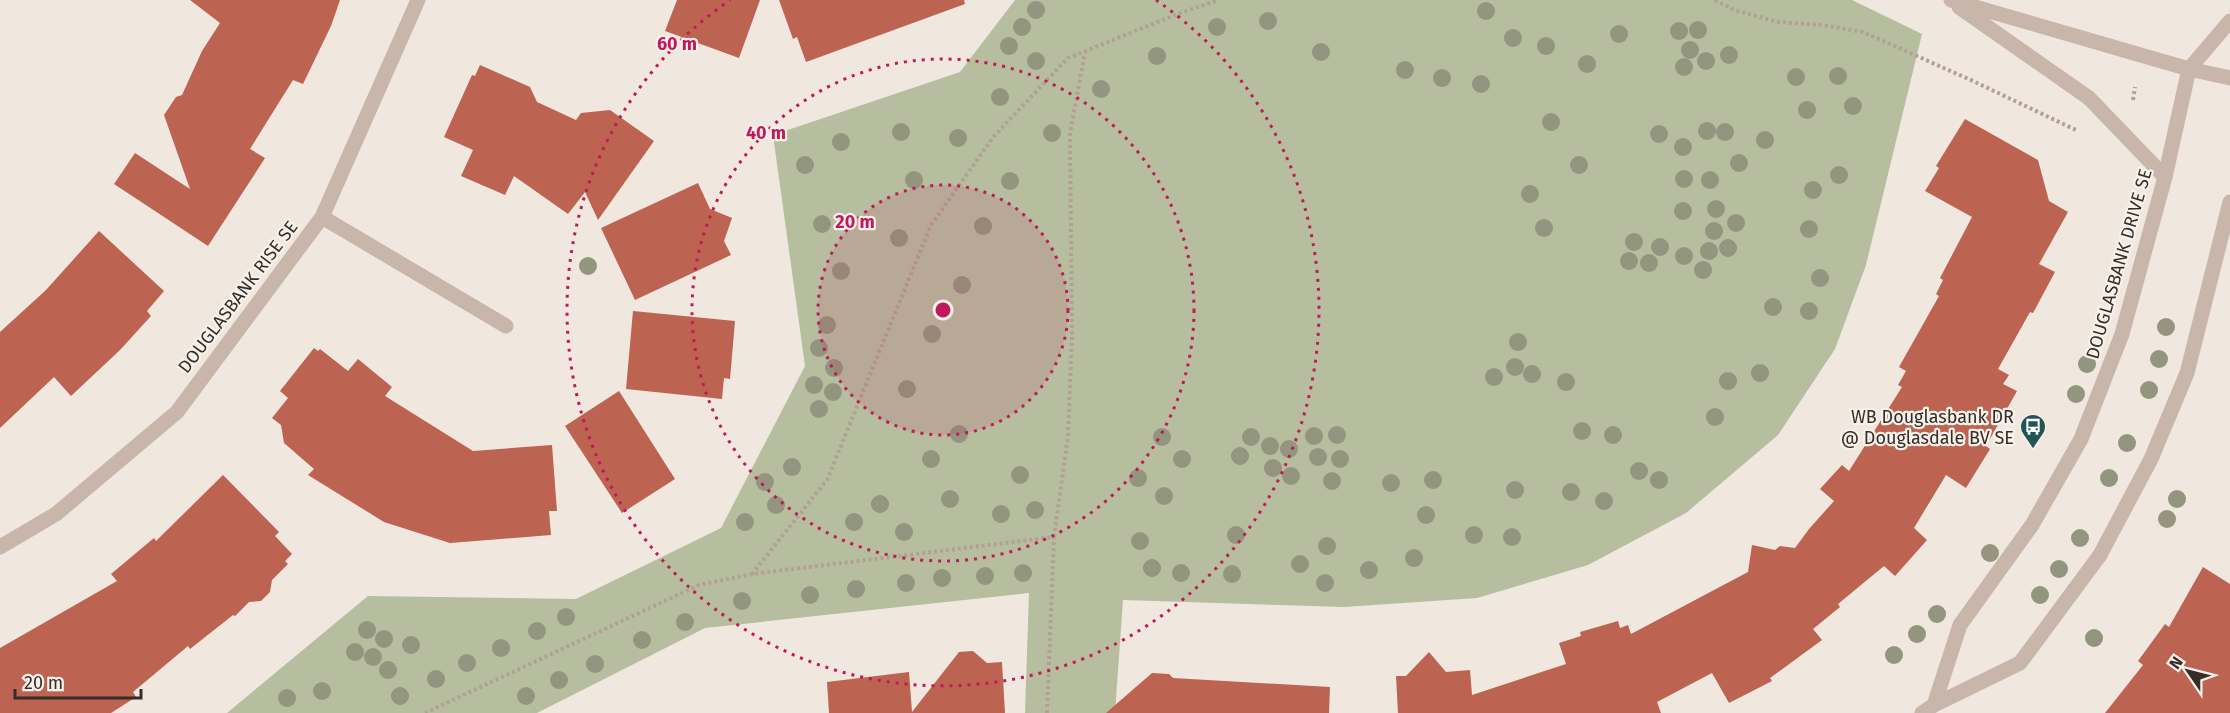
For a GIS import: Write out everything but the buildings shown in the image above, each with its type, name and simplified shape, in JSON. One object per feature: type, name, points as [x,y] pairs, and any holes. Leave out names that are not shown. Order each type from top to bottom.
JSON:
[{"type":"street","name":"DOUGLASBANK RISE SE","points":[[0,547],[56,514],[177,412],[322,217],[418,0]]},
{"type":"street","points":[[1950,0],[2189,69],[2230,78]]},
{"type":"street","points":[[1950,0],[2089,98],[2165,177]]},
{"type":"street","name":"DOUGLASBANK DRIVE SE","points":[[1933,710],[1960,625],[2032,525],[2081,439],[2122,334],[2165,177],[2189,69],[2230,21]]},
{"type":"street","name":"DOUGLASBANK DRIVE SE","points":[[1933,710],[2020,663],[2100,555],[2151,459],[2187,373],[2230,202]]},
{"type":"street","points":[[322,217],[506,326]]},
{"type":"path","points":[[752,574],[827,480],[931,225],[994,136],[1068,58],[1180,13],[1219,0]]},
{"type":"path","points":[[1715,0],[1734,10],[1778,22],[1822,25],[1863,32],[2081,132]]},
{"type":"path","points":[[1047,713],[1054,537],[1068,436],[1071,369],[1071,133],[1085,52]]},
{"type":"path","points":[[425,713],[699,585],[752,574],[1054,537]]},
{"type":"green space","points":[[1015,0],[1852,0],[1922,34],[1866,265],[1835,349],[1778,435],[1686,513],[1588,565],[1477,598],[1344,607],[1123,600],[1115,713],[1025,713],[1029,593],[705,628],[537,713],[227,713],[368,596],[576,599],[721,528],[805,366],[773,135],[960,72]]},
{"type":"place","name":"WB Douglasbank DR @ Douglasdale BV SE","points":[[2033,450]]}]
